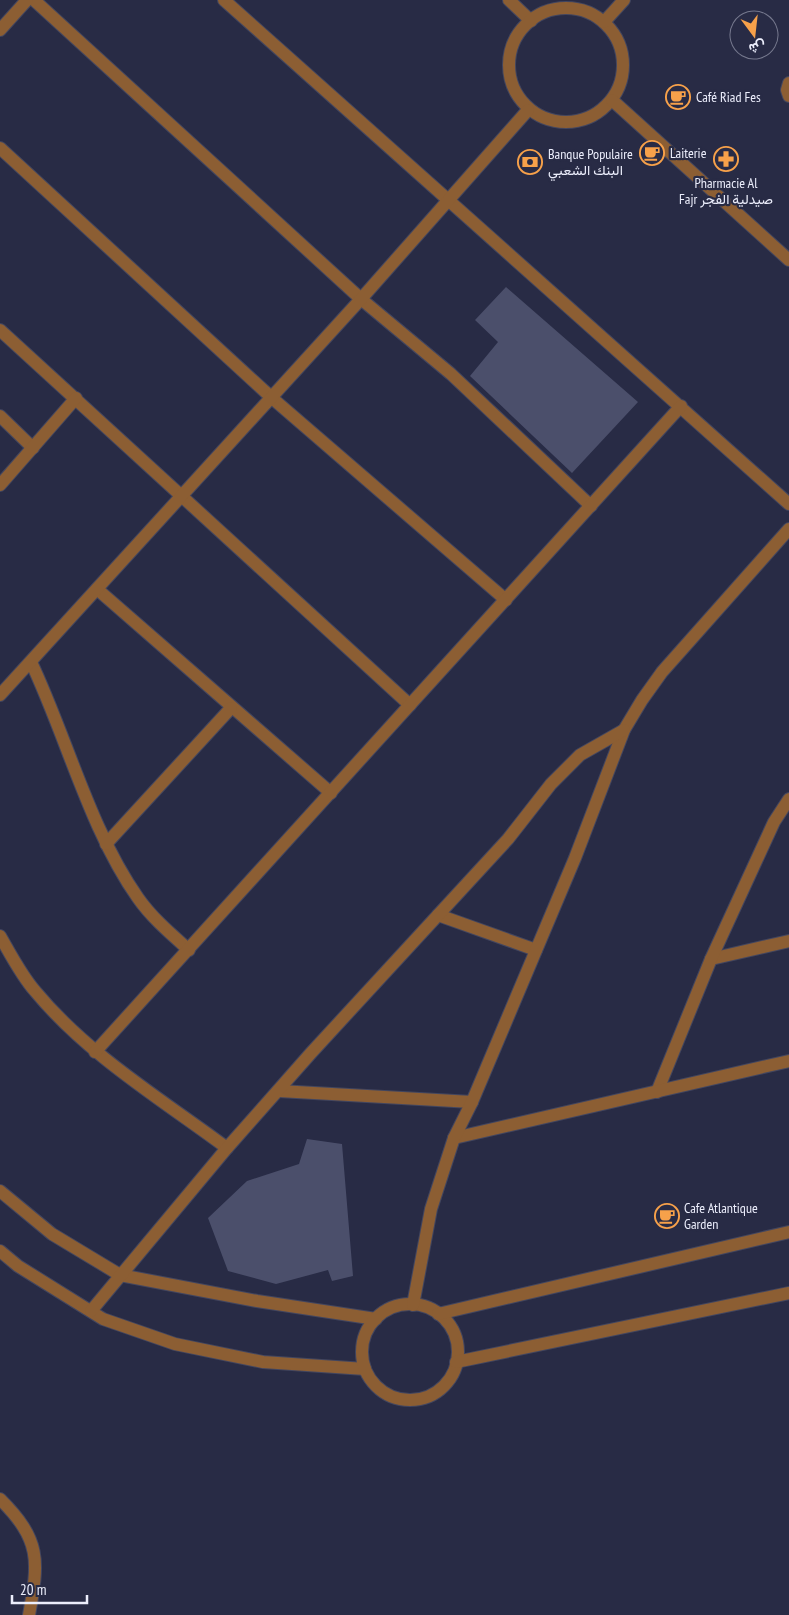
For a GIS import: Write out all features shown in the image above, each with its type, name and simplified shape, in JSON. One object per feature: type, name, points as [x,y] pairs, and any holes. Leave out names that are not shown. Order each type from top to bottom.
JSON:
[{"type":"street","points":[[2,23],[27,0]]},
{"type":"street","points":[[34,0],[361,300],[451,374],[591,506]]},
{"type":"street","points":[[224,0],[789,504]]},
{"type":"street","points":[[509,0],[531,20]]},
{"type":"street","points":[[604,22],[624,0]]},
{"type":"street","points":[[568,8],[587,12],[604,22],[617,39],[623,59],[622,81],[612,100],[596,114],[576,122],[554,121],[528,110],[519,98],[510,78],[510,57],[517,37],[531,20],[548,11],[568,8]]},
{"type":"street","points":[[789,83],[787,90],[789,96]]},
{"type":"street","points":[[612,100],[789,260]]},
{"type":"street","points":[[0,695],[361,300],[528,110]]},
{"type":"street","points":[[0,148],[272,398],[506,600]]},
{"type":"street","points":[[0,330],[410,705]]},
{"type":"street","points":[[0,485],[76,398]]},
{"type":"street","points":[[95,1052],[681,406]]},
{"type":"street","points":[[0,416],[33,448]]},
{"type":"street","points":[[413,1305],[431,1208],[454,1138],[472,1102],[575,858],[624,730],[662,672],[789,529]]},
{"type":"street","points":[[97,589],[231,708],[331,793]]},
{"type":"street","points":[[31,662],[50,703],[106,844],[139,900],[153,917],[189,950]]},
{"type":"street","points":[[106,844],[231,708]]},
{"type":"street","points":[[91,1311],[227,1148],[508,840],[551,784],[580,755],[624,730]]},
{"type":"street","points":[[657,1092],[711,959],[774,822],[789,799]]},
{"type":"street","points":[[774,822],[789,819]]},
{"type":"street","points":[[438,915],[536,950]]},
{"type":"street","points":[[0,936],[34,990],[71,1031],[95,1052],[227,1148]]},
{"type":"street","points":[[711,959],[789,941]]},
{"type":"street","points":[[454,1138],[789,1061]]},
{"type":"street","points":[[278,1091],[472,1102]]},
{"type":"street","points":[[0,1191],[52,1234],[120,1275],[258,1301],[376,1318]]},
{"type":"street","points":[[438,1314],[789,1232]]},
{"type":"street","points":[[0,1251],[18,1266],[104,1319],[175,1344],[263,1362],[365,1369]]},
{"type":"street","points":[[456,1362],[789,1293]]},
{"type":"street","points":[[413,1305],[426,1308],[438,1314],[448,1324],[455,1336],[456,1362],[452,1375],[433,1394],[420,1399],[406,1400],[393,1397],[381,1391],[371,1381],[365,1369],[362,1356],[363,1342],[368,1329],[376,1318],[387,1310],[413,1305]]},
{"type":"street","points":[[0,1498],[19,1518],[32,1542],[36,1576],[29,1615]]},
{"type":"building","points":[[506,287],[638,402],[572,473],[470,376],[498,342],[475,320]]},
{"type":"building","points":[[307,1139],[342,1144],[353,1276],[332,1281],[328,1270],[276,1284],[228,1271],[208,1218],[247,1181],[299,1164]]},
{"type":"place","name":"Café Riad Fes","points":[[678,97]]},
{"type":"place","name":"Laiterie","points":[[652,153]]},
{"type":"place","name":"Pharmacie Al Fajr صيدلية الفجر","points":[[726,159]]},
{"type":"place","name":"Banque Populaire البنك الشعبي","points":[[530,162]]},
{"type":"place","name":"Cafe Atlantique Garden","points":[[667,1216]]}]
